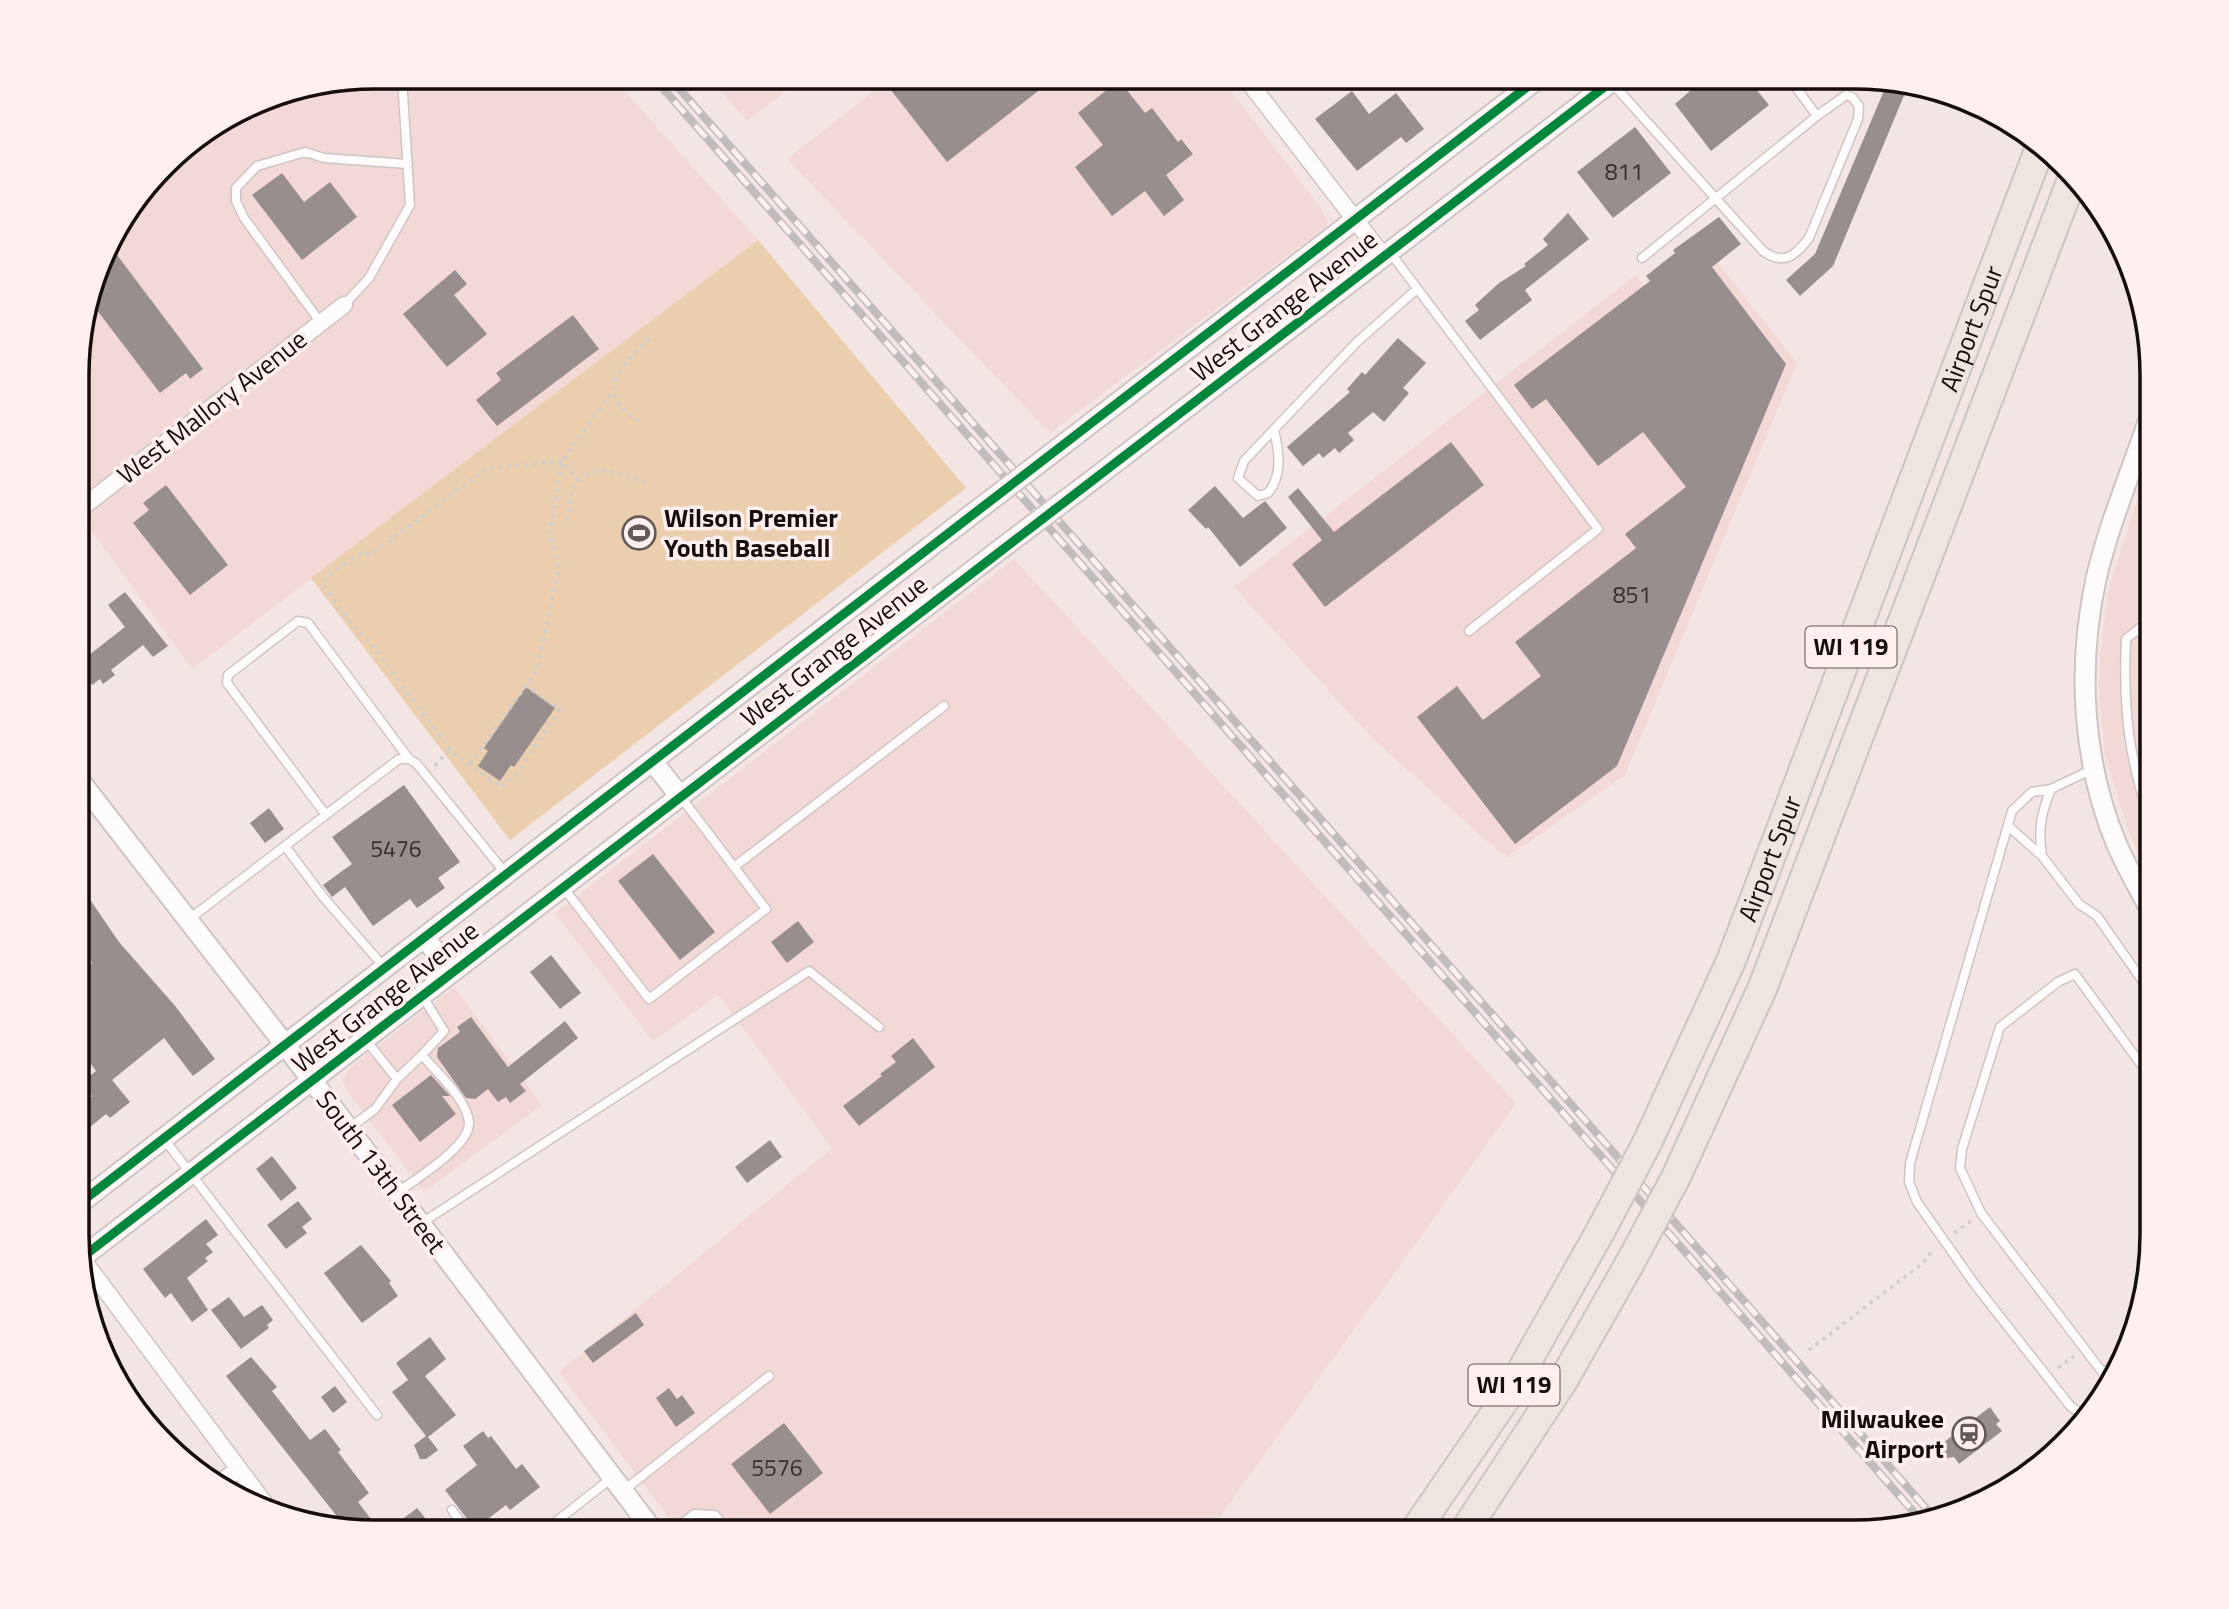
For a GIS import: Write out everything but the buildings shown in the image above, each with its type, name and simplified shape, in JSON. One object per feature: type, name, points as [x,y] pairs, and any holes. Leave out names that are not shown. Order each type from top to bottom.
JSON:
[{"type":"highway","name":"Airport Spur","points":[[1422,1520],[1508,1395],[1601,1230],[1647,1143],[1731,961],[2037,156]]},
{"type":"highway","name":"Airport Spur","points":[[1472,1520],[1564,1379],[1630,1263],[1676,1177],[1762,989],[2069,187]]},
{"type":"street","points":[[1254,89],[1356,220],[1386,254]]},
{"type":"street","name":"West Grange Avenue","points":[[89,1195],[1526,89]]},
{"type":"street","name":"West Grange Avenue","points":[[90,1250],[1601,89]]},
{"type":"street","name":"West Mallory Avenue","points":[[89,501],[344,305]]},
{"type":"street","points":[[2140,446],[2096,578],[2085,650],[2085,708],[2094,769],[2117,844],[2140,889]]},
{"type":"street","points":[[653,762],[680,796]]},
{"type":"street","name":"South 13th Street","points":[[89,794],[286,1046],[646,1520]]},
{"type":"street","points":[[425,938],[451,972]]},
{"type":"street","points":[[93,1275],[257,1494]]},
{"type":"street","points":[[227,1478],[238,1469]]},
{"type":"lane","points":[[344,305],[369,278],[410,205],[403,89]]},
{"type":"lane","points":[[1621,89],[1715,197],[1763,251],[1775,259],[1785,260],[1800,251],[1809,238],[1858,119],[1858,106],[1852,97],[1846,95],[1715,197],[1642,258]]},
{"type":"lane","points":[[1797,89],[1817,116]]},
{"type":"lane","points":[[321,323],[244,218],[236,201],[236,188],[257,166],[305,152],[324,158],[408,164]]},
{"type":"lane","points":[[1386,254],[1417,289],[1598,529],[1469,631]]},
{"type":"lane","points":[[1274,430],[1278,449],[1276,478],[1268,494],[1258,496],[1238,478],[1239,470],[1274,430],[1357,342],[1417,289]]},
{"type":"lane","points":[[326,815],[227,684],[228,675],[298,621],[308,623],[409,759],[427,776],[506,874]]},
{"type":"lane","points":[[2140,628],[2126,639],[2123,695],[2132,763],[2140,788]]},
{"type":"lane","points":[[734,867],[944,706]]},
{"type":"lane","points":[[188,920],[399,759],[409,759]]},
{"type":"lane","points":[[2078,1412],[2071,1407],[2047,1377],[1944,1241],[1917,1202],[1909,1182],[1910,1163],[2012,811],[2019,801],[2032,792],[2051,789],[2094,769]]},
{"type":"lane","points":[[2042,856],[2038,830],[2051,789]]},
{"type":"lane","points":[[563,887],[649,999],[766,909],[680,796]]},
{"type":"lane","points":[[2008,826],[2042,856],[2079,904],[2097,916],[2140,977]]},
{"type":"lane","points":[[285,846],[324,898],[385,969]]},
{"type":"lane","points":[[420,1224],[809,971],[879,1027]]},
{"type":"lane","points":[[2103,1373],[1981,1213],[1960,1168],[1962,1149],[2000,1027],[2058,982],[2075,974],[2140,1063]]},
{"type":"lane","points":[[348,1129],[374,1109],[397,1079],[444,1031],[422,995]]},
{"type":"lane","points":[[365,1039],[397,1079]]},
{"type":"lane","points":[[397,1193],[463,1143],[469,1123],[460,1101],[422,1055]]},
{"type":"lane","points":[[164,1139],[377,1415]]},
{"type":"lane","points":[[561,1520],[618,1484],[769,1376]]},
{"type":"lane","points":[[452,1510],[459,1520]]},
{"type":"lane","points":[[686,1520],[694,1514],[715,1515],[719,1520]]},
{"type":"path","points":[[470,765],[537,670],[559,567],[550,533],[562,461],[613,391],[617,373],[627,357],[652,337]]},
{"type":"path","points":[[613,391],[624,413],[639,421]]},
{"type":"path","points":[[562,461],[579,481]]},
{"type":"path","points":[[525,685],[560,709],[516,775],[501,787],[450,750],[324,587],[326,577],[360,554],[371,554],[488,468],[562,461]]},
{"type":"path","points":[[568,521],[569,499],[579,481],[606,469],[646,482]]},
{"type":"path","points":[[427,776],[450,750]]},
{"type":"path","points":[[1809,1350],[1923,1263],[1944,1241],[1981,1213]]},
{"type":"path","points":[[2047,1377],[2084,1348]]},
{"type":"shaded area","points":[[375,89],[623,89],[758,240],[192,669],[89,527],[89,375],[95,320],[111,266],[137,216],[148,201],[173,173],[216,137],[266,111],[301,99]]},
{"type":"shaded area","points":[[719,89],[788,89],[747,121]]},
{"type":"shaded area","points":[[877,89],[1229,89],[1318,204],[1327,219],[1327,226],[1050,433],[787,159]]},
{"type":"shaded area","name":"Wilson Premier Youth Baseball","points":[[758,240],[966,488],[510,840],[311,578]]},
{"type":"shaded area","points":[[1714,258],[1797,363],[1625,775],[1506,858],[1372,738],[1234,587],[1636,275],[1658,303]]},
{"type":"shaded area","points":[[2140,491],[2140,856],[2128,830],[2105,756],[2099,694],[2100,654],[2109,588]]},
{"type":"shaded area","points":[[1014,559],[1516,1103],[1218,1520],[671,1520],[559,1372],[832,1148],[718,995],[653,1041],[555,913]]},
{"type":"shaded area","points":[[454,987],[542,1105],[424,1192],[348,1092],[342,1080],[349,1069]]},
{"type":"railway","points":[[664,89],[1914,1513]]},
{"type":"railway","points":[[680,89],[1928,1510]]},
{"type":"cycle path","points":[[89,1196],[1524,89]]},
{"type":"cycle path","points":[[90,1251],[1602,89]]},
{"type":"place","name":"Wilson Premier Youth Baseball","points":[[639,533]]},
{"type":"place","name":"Milwaukee Airport","points":[[1969,1434]]}]
